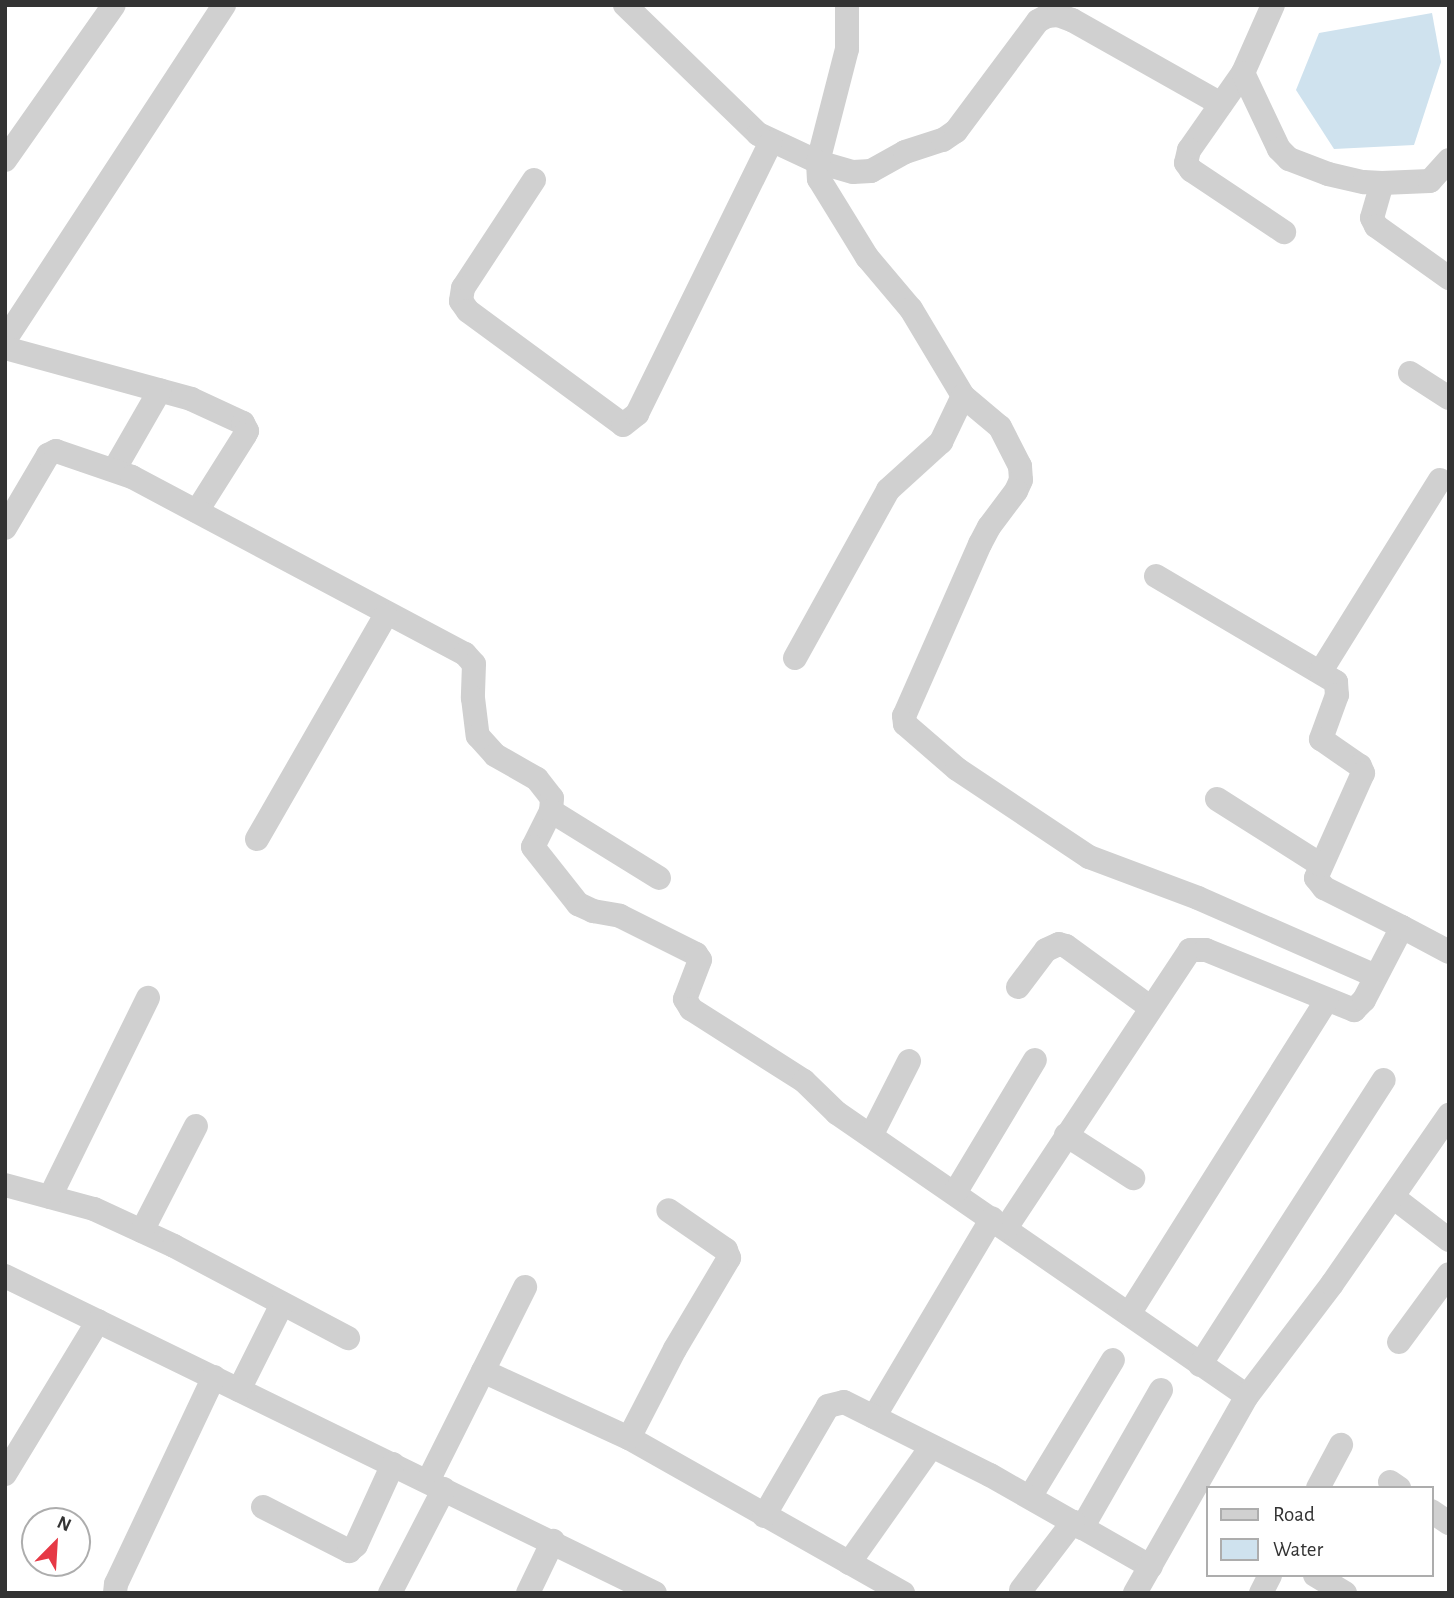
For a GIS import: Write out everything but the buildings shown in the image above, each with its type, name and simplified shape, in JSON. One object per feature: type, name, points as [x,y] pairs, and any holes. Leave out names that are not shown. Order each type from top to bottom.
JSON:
[{"type":"street","points":[[5,160],[114,5]]},
{"type":"street","points":[[197,511],[245,435],[246,426],[209,405],[7,337],[224,5]]},
{"type":"street","points":[[625,5],[747,124],[771,142],[818,162],[853,172],[871,171],[905,152],[943,140],[956,131],[1038,21],[1047,16],[1058,15],[1072,20],[1221,104]]},
{"type":"street","points":[[1268,7],[1243,73],[1189,150],[1186,163],[1191,170],[1284,232]]},
{"type":"street","points":[[842,10],[847,49],[818,162],[820,180],[867,257],[911,309],[963,396],[1006,436],[1020,466],[1021,480],[980,544],[904,716],[905,724],[957,769],[1089,857],[1198,898],[1376,976]]},
{"type":"street","points":[[1243,73],[1283,155],[1328,174],[1364,183],[1430,181],[1449,160]]},
{"type":"street","points":[[534,180],[463,288],[461,301],[468,311],[623,425],[631,421],[642,403],[771,142]]},
{"type":"street","points":[[1382,183],[1372,218],[1376,226],[1449,278]]},
{"type":"street","points":[[1409,373],[1449,398]]},
{"type":"street","points":[[114,470],[160,390]]},
{"type":"street","points":[[795,658],[888,490],[904,472],[941,442],[963,396]]},
{"type":"street","points":[[5,528],[52,452],[114,470],[197,511],[471,659],[478,736],[495,755],[544,786],[551,797],[551,811],[533,847],[578,904],[593,911],[620,916],[696,954],[699,960],[685,999],[691,1009],[804,1081],[837,1113],[1247,1396]]},
{"type":"street","points":[[1321,671],[1440,480]]},
{"type":"street","points":[[1156,576],[1332,677],[1338,688],[1321,739],[1360,766],[1363,773],[1316,878],[1324,888],[1449,951]]},
{"type":"street","points":[[257,839],[386,615]]},
{"type":"street","points":[[1217,799],[1321,865]]},
{"type":"street","points":[[551,811],[659,878]]},
{"type":"street","points":[[874,1417],[999,1223],[1066,1135],[1184,956],[1196,948],[1354,1010],[1361,1006],[1402,927]]},
{"type":"street","points":[[1018,987],[1046,950],[1059,944],[1066,946],[1150,1007]]},
{"type":"street","points":[[50,1197],[148,998]]},
{"type":"street","points":[[1129,1314],[1327,1000]]},
{"type":"street","points":[[955,1193],[1035,1060]]},
{"type":"street","points":[[871,1136],[909,1061]]},
{"type":"street","points":[[1200,1365],[1384,1080]]},
{"type":"street","points":[[1135,1593],[1247,1396],[1332,1284],[1449,1115]]},
{"type":"street","points":[[142,1231],[196,1126]]},
{"type":"street","points":[[1066,1135],[1133,1178]]},
{"type":"street","points":[[5,1185],[94,1209],[142,1231],[348,1338]]},
{"type":"street","points":[[1393,1197],[1449,1240]]},
{"type":"street","points":[[629,1438],[675,1349],[729,1258],[726,1250],[668,1210]]},
{"type":"street","points":[[1399,1342],[1449,1274]]},
{"type":"street","points":[[5,1276],[554,1541],[655,1593]]},
{"type":"street","points":[[390,1593],[483,1371],[525,1287]]},
{"type":"street","points":[[239,1390],[282,1304]]},
{"type":"street","points":[[5,1474],[98,1321]]},
{"type":"street","points":[[1030,1497],[1113,1360]]},
{"type":"street","points":[[483,1371],[629,1438],[903,1593]]},
{"type":"street","points":[[115,1593],[116,1584],[214,1377]]},
{"type":"street","points":[[1021,1590],[1078,1525],[1161,1390]]},
{"type":"street","points":[[764,1516],[828,1406],[844,1402],[1030,1497],[1151,1567]]},
{"type":"street","points":[[1319,1486],[1341,1445]]},
{"type":"street","points":[[849,1563],[931,1447]]},
{"type":"street","points":[[263,1507],[349,1551],[356,1545],[393,1464]]},
{"type":"street","points":[[1433,1512],[1449,1523]]},
{"type":"street","points":[[528,1593],[554,1541]]},
{"type":"street","points":[[1261,1593],[1269,1577]]},
{"type":"street","points":[[1318,1577],[1345,1593]]},
{"type":"water","points":[[1432,13],[1441,62],[1414,145],[1334,149],[1296,90],[1319,33]]}]
